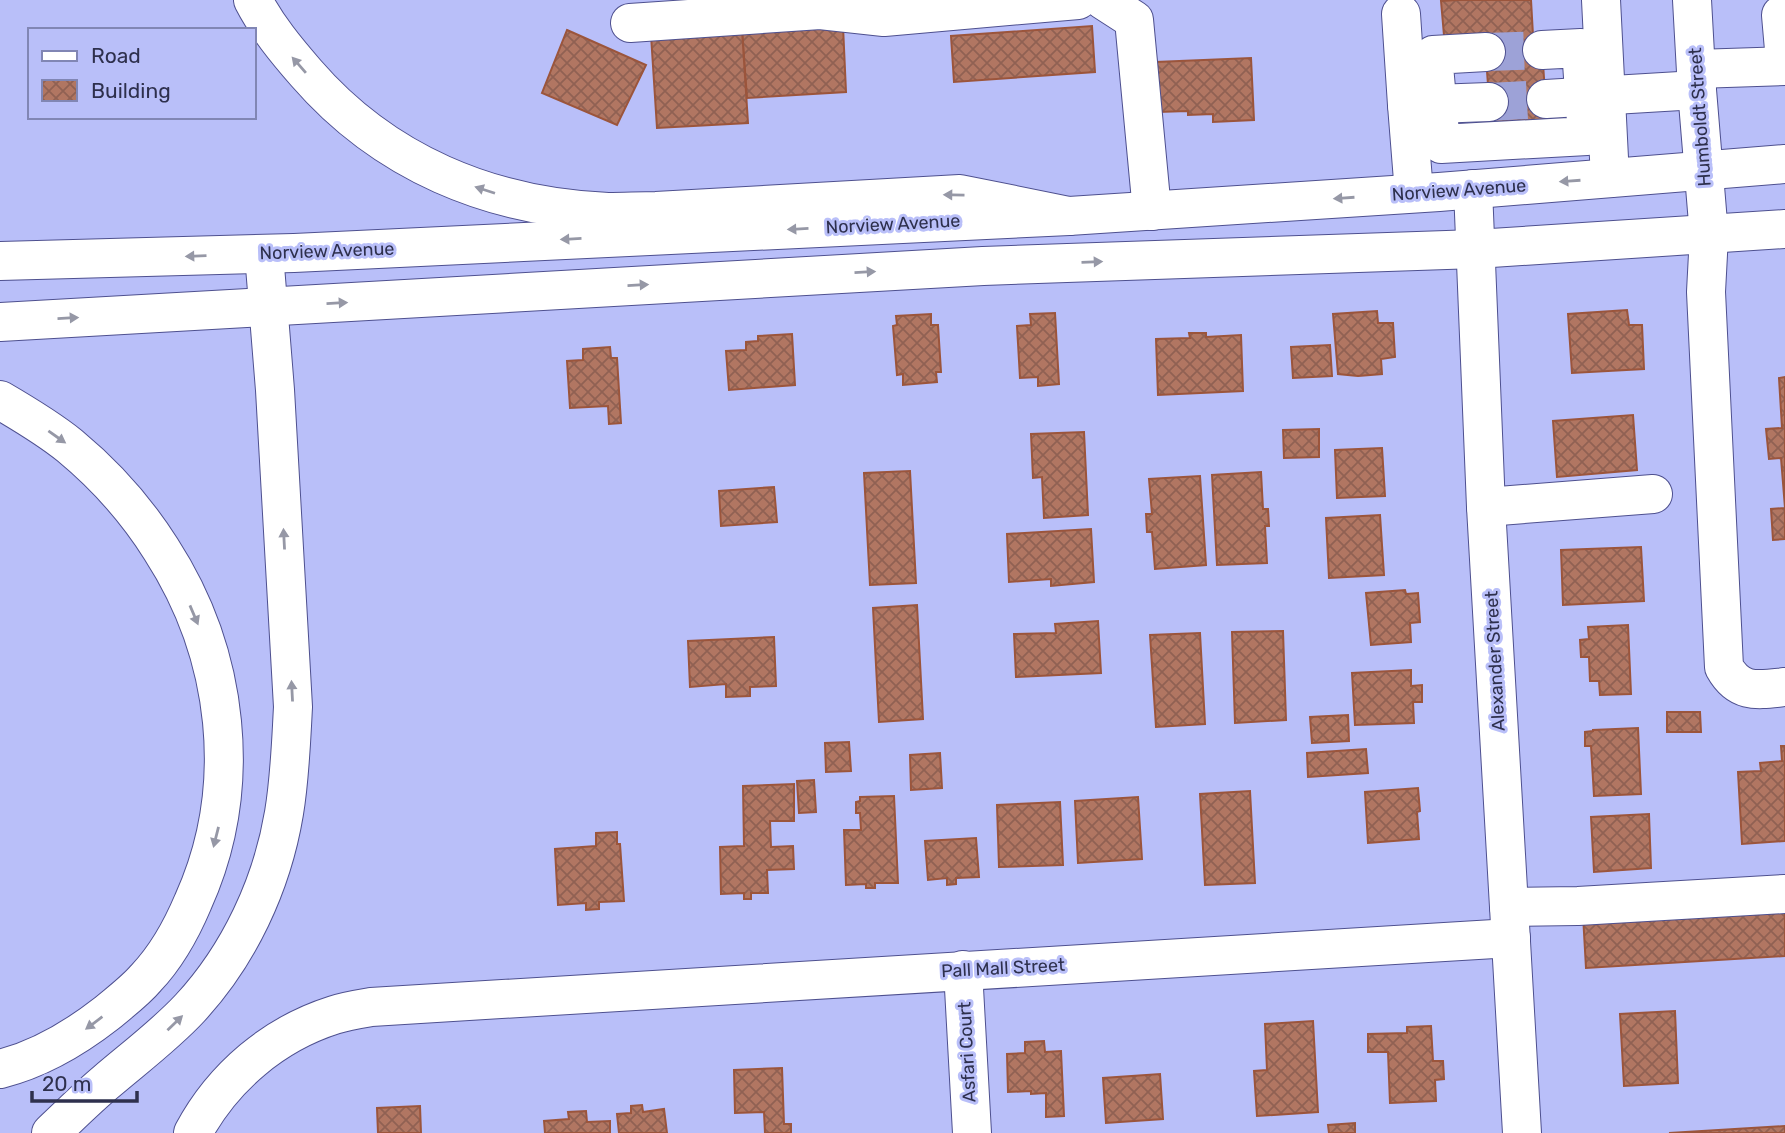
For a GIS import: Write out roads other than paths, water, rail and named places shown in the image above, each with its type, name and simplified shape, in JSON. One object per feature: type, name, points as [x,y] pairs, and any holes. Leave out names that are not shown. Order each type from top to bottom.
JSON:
[{"type":"main road","points":[[253,0],[278,41],[315,83],[374,136],[420,164],[458,181],[508,198],[608,212],[960,194],[1069,216]]},
{"type":"main road","points":[[630,23],[820,10],[884,17],[1078,0]]},
{"type":"main road","points":[[1103,0],[1134,20],[1152,211]]},
{"type":"main road","points":[[1401,14],[1423,105],[1441,144],[1587,136],[1595,97],[1601,0]]},
{"type":"main road","name":"Humboldt Street","points":[[1692,0],[1710,235],[1706,292],[1724,667],[1730,679],[1745,688],[1785,687]]},
{"type":"main road","points":[[1546,99],[1595,97],[1785,64],[1781,10]]},
{"type":"main road","points":[[1542,50],[1581,48],[1595,97],[1609,178]]},
{"type":"main road","points":[[1414,193],[1423,105],[1433,55],[1486,52]]},
{"type":"main road","points":[[1423,105],[1489,102]]},
{"type":"main road","name":"Norview Avenue","points":[[0,261],[264,254],[1069,216],[1473,189],[1785,164]]},
{"type":"main road","name":"Alexander Street","points":[[1473,189],[1486,507],[1522,1133]]},
{"type":"main road","points":[[0,322],[983,266],[1476,249],[1785,229]]},
{"type":"main road","points":[[51,1133],[104,1083],[165,1032],[208,988],[244,932],[258,902],[284,814],[293,707],[264,254]]},
{"type":"main road","points":[[0,400],[69,446],[101,474],[161,548],[197,619],[211,659],[220,699],[224,739],[220,818],[212,851],[202,884],[170,946],[147,978],[89,1027],[54,1049],[17,1065],[0,1069]]},
{"type":"main road","points":[[1486,507],[1653,494]]},
{"type":"main road","name":"Pall Mall Street","points":[[193,1133],[202,1116],[228,1082],[261,1052],[300,1028],[371,1006],[963,970],[1510,923],[1578,906],[1785,894]]},
{"type":"main road","name":"Asfari Court","points":[[963,970],[972,1133]]},
{"type":"tunnel","points":[[1486,52],[1542,50]]},
{"type":"tunnel","points":[[1489,102],[1546,99]]}]
